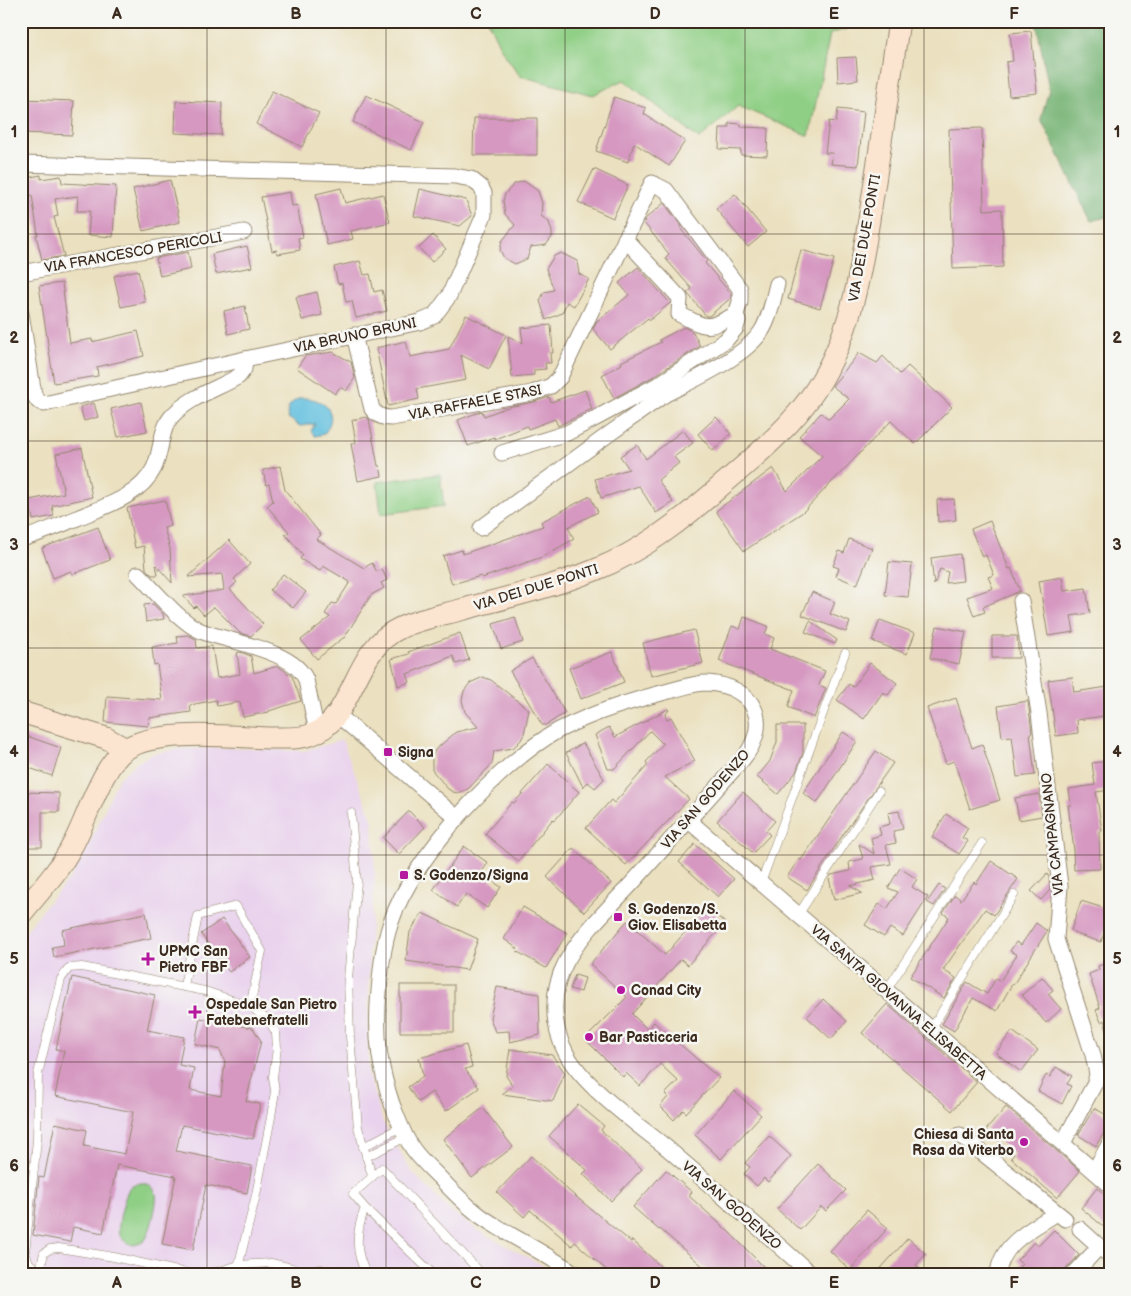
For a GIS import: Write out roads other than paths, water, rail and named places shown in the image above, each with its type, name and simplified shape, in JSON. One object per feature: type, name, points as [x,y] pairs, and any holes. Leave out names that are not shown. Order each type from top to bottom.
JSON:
[{"type":"street","name":"VIA DEI DUE PONTI","points":[[126,749],[139,743],[174,736],[217,735],[283,738],[303,736],[317,732],[338,715],[366,659],[377,644],[389,633],[414,622],[558,582],[614,562],[664,531],[712,494],[768,445],[801,409],[828,368],[846,326],[856,296],[899,21]]},
{"type":"street","name":"VIA BRUNO BRUNI","points":[[21,164],[455,176],[468,178],[477,183],[484,193],[485,210],[483,219],[449,296],[434,316],[426,320],[245,358],[44,404],[38,402],[34,395],[21,313]]},
{"type":"street","name":"VIA RAFFAELE STASI","points":[[354,335],[372,409],[383,418],[456,408],[532,393],[547,388],[560,376],[652,183],[666,190],[740,289],[740,302],[736,314]]},
{"type":"street","name":"VIA FRANCESCO PERICOLI","points":[[21,272],[244,232]]},
{"type":"street","points":[[481,528],[609,434],[726,340],[736,328],[738,321],[736,314],[716,325],[702,326],[679,314],[680,298],[625,238]]},
{"type":"street","points":[[502,454],[567,433],[662,390],[705,374],[734,356],[754,340],[762,330],[777,284]]},
{"type":"street","points":[[21,539],[40,534],[115,502],[139,486],[154,468],[166,427],[171,417],[185,405],[239,376],[244,369],[245,358]]},
{"type":"street","points":[[138,574],[193,627],[282,657],[297,666],[304,674],[306,680],[317,732]]},
{"type":"street","name":"VIA CAMPAGNANO","points":[[1021,602],[1040,713],[1060,886],[1056,939],[1093,1055],[1097,1074],[1095,1083],[1063,1143]]},
{"type":"street","name":"VIA SAN GODENZO","points":[[578,1275],[479,1215],[422,1160],[404,1132],[384,1080],[379,1053],[378,1013],[389,926],[401,898],[432,850],[457,818],[482,792],[546,738],[565,727],[628,701],[700,684],[723,686],[740,694],[751,703],[757,719],[758,729],[749,751],[583,938],[563,969],[555,992],[557,1030],[562,1047],[572,1063],[600,1093],[731,1202],[812,1275]]},
{"type":"street","points":[[21,712],[106,738],[126,749],[113,763],[102,782],[72,848],[21,914]]},
{"type":"street","points":[[338,715],[457,818]]},
{"type":"street","name":"VIA SANTA GIOVANNA ELISABETTA","points":[[688,820],[1110,1185]]},
{"type":"street","points":[[960,1135],[1061,1216],[1027,1231],[1015,1242],[1004,1254],[998,1267],[998,1275]]},
{"type":"street","points":[[1094,1171],[1110,1143]]},
{"type":"street","points":[[1073,1275],[1105,1251],[1080,1229]]},
{"type":"lane","points":[[761,884],[845,653]]},
{"type":"lane","points":[[798,915],[879,791]]},
{"type":"lane","points":[[351,813],[357,882],[348,978],[349,1027],[358,1128],[372,1176]]},
{"type":"lane","points":[[886,991],[982,843]]},
{"type":"lane","points":[[931,1029],[1014,895]]},
{"type":"lane","points":[[184,986],[198,916],[236,906],[262,951],[250,1006]]},
{"type":"lane","points":[[40,1274],[29,1263],[25,1252],[36,1140],[38,1074],[61,979],[69,968],[82,967],[184,986],[250,1006],[270,1022],[276,1033],[277,1048],[273,1077],[275,1091],[271,1117],[256,1195],[236,1275]]},
{"type":"lane","points":[[363,1147],[404,1132]]},
{"type":"lane","points":[[366,1157],[404,1132]]},
{"type":"lane","points":[[434,1275],[352,1194],[382,1168],[483,1275]]},
{"type":"lane","points":[[365,1208],[358,1225],[356,1240],[367,1275]]},
{"type":"lane","points":[[40,1274],[44,1253],[50,1249],[59,1248],[114,1257],[195,1275],[213,1273],[239,1265],[271,1263],[292,1268],[302,1274],[321,1269],[328,1275]]},
{"type":"water","points":[[300,398],[316,400],[327,407],[331,419],[324,434],[315,436],[311,431],[315,424],[300,426],[288,418],[287,411],[290,406]]},
{"type":"place","name":"Signa","points":[[388,752]]},
{"type":"place","name":"S. Godenzo/Signa","points":[[404,875]]},
{"type":"place","name":"S. Godenzo/S. Giov. Elisabetta","points":[[618,917]]},
{"type":"place","name":"UPMC San Pietro FBF","points":[[148,959]]},
{"type":"place","name":"Conad City","points":[[621,990]]},
{"type":"place","name":"Ospedale San Pietro Fatebenefratelli","points":[[195,1012]]},
{"type":"place","name":"Bar Pasticceria","points":[[589,1037]]},
{"type":"place","name":"Chiesa di Santa Rosa da Viterbo","points":[[1024,1142]]}]
